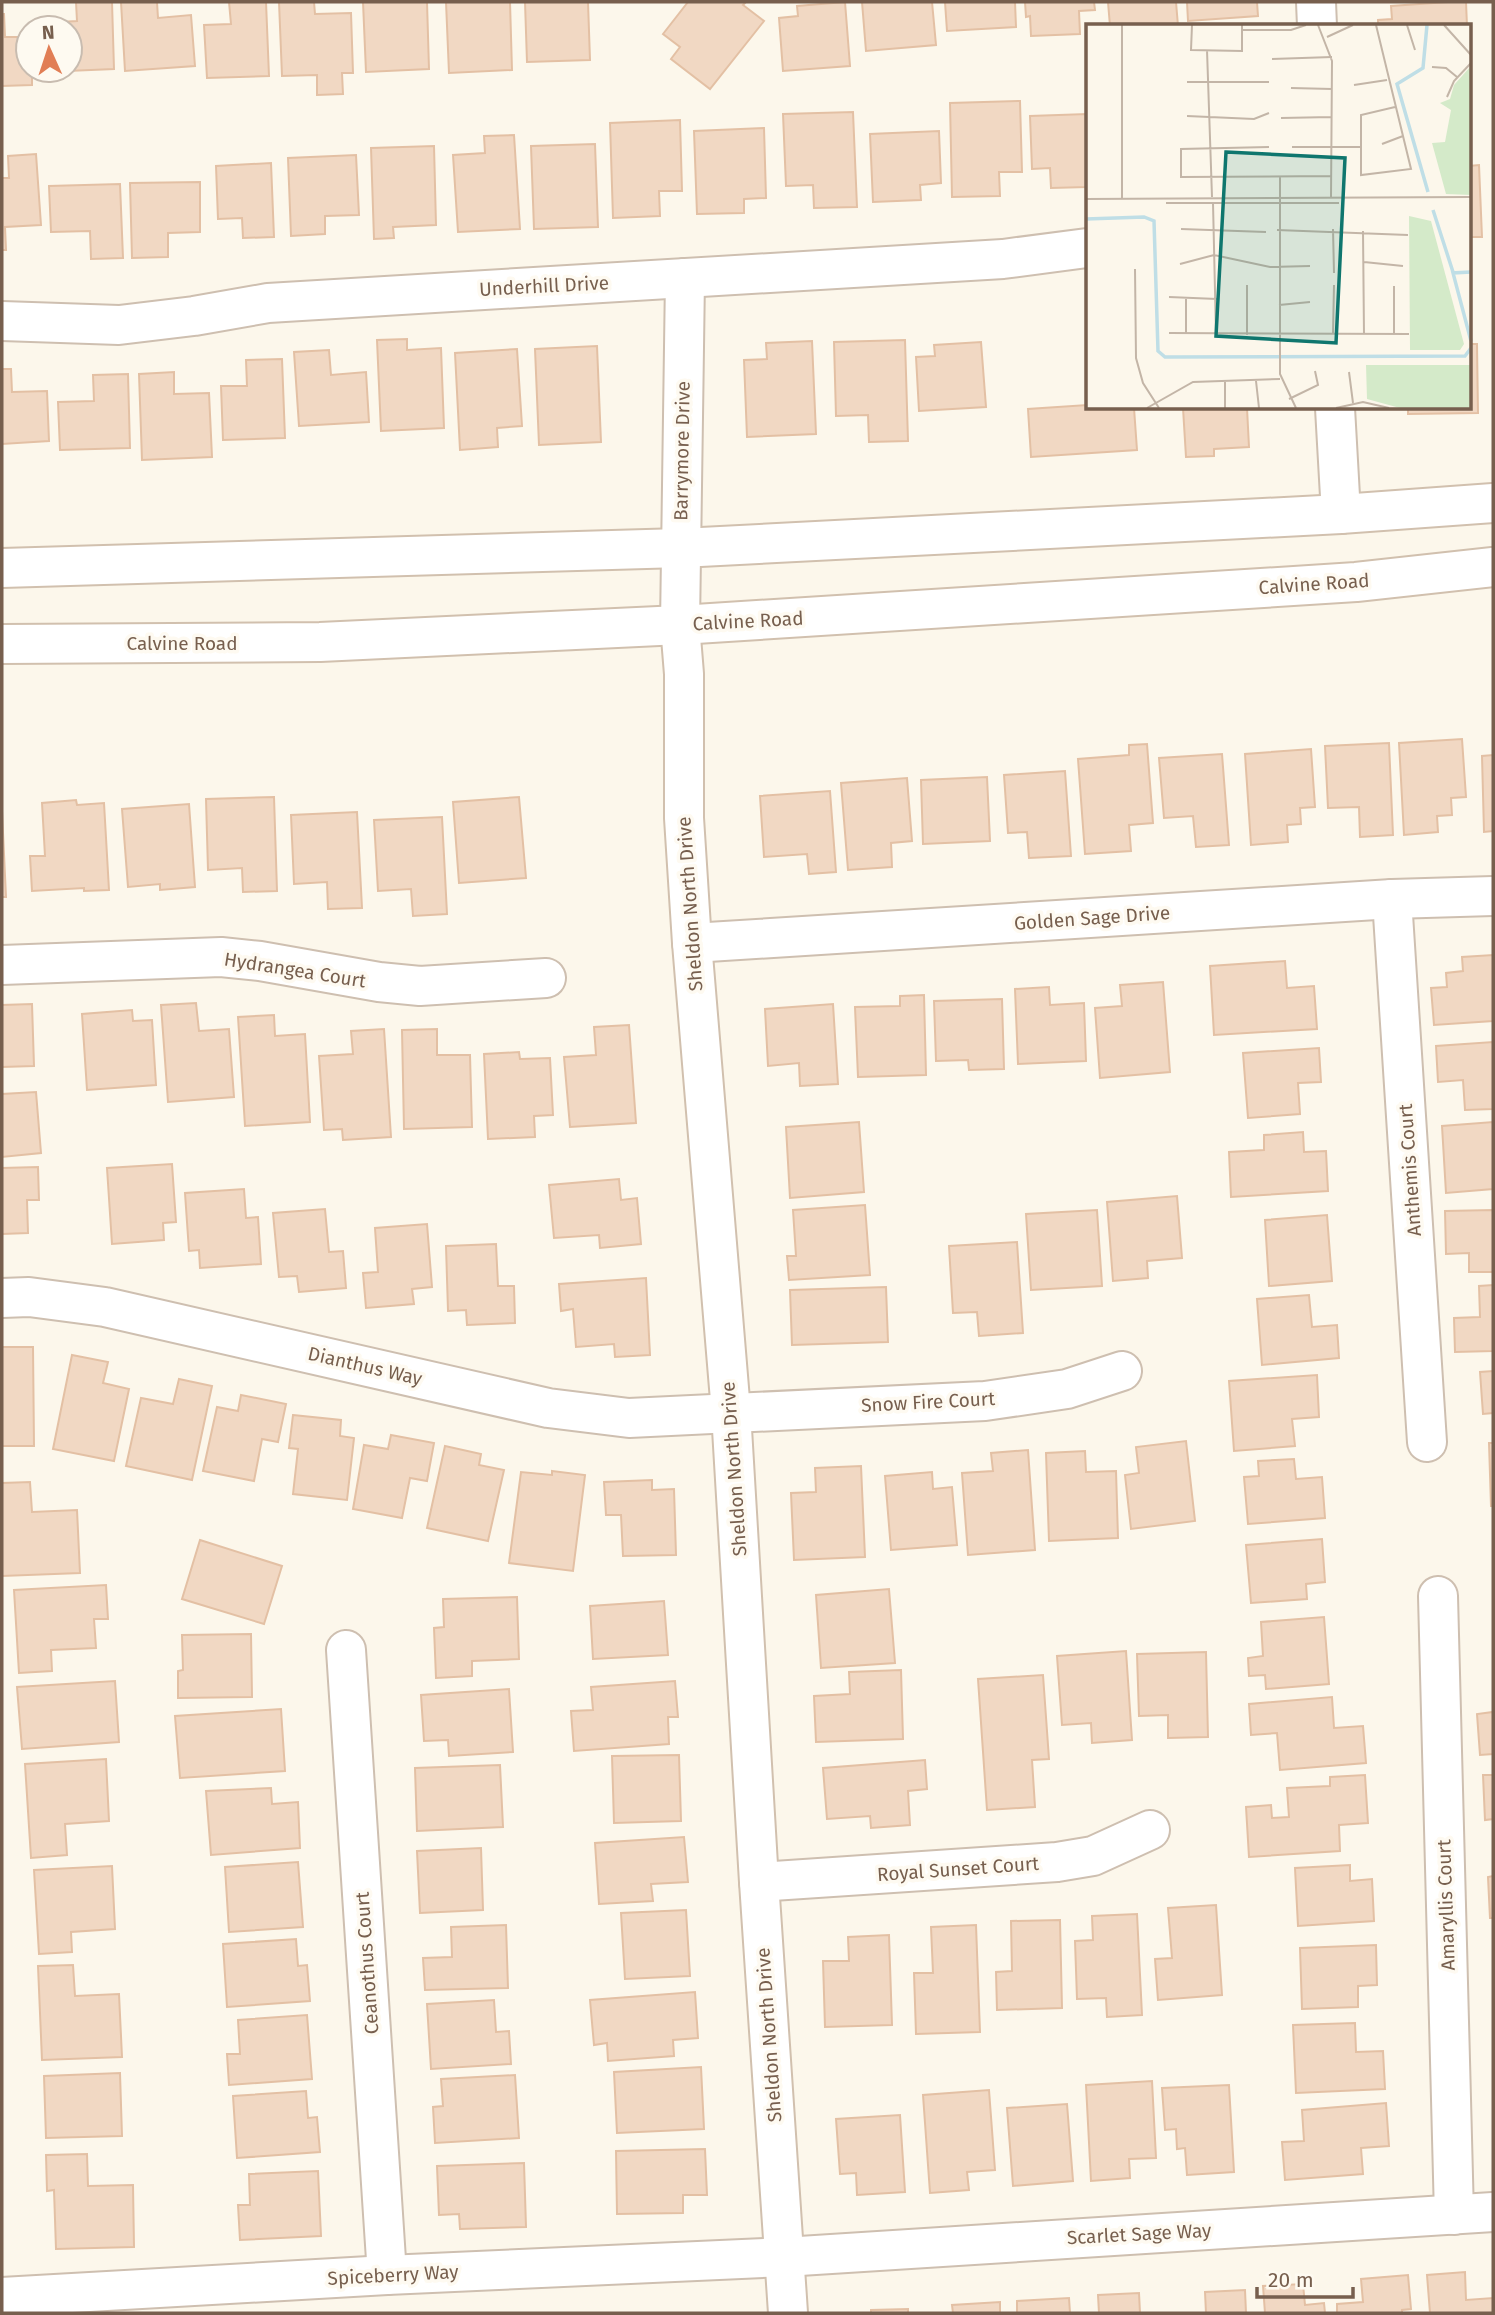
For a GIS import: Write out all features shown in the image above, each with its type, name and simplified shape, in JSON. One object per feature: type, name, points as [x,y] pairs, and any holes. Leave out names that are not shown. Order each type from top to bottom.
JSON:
[{"type":"street","points":[[1316,2],[1317,24]]},
{"type":"street","name":"Underhill Drive","points":[[2,321],[119,325],[268,303],[1003,259],[1086,247]]},
{"type":"street","name":"Barrymore Drive","points":[[680,625],[685,278]]},
{"type":"street","points":[[1335,410],[1341,514]]},
{"type":"street","points":[[2,568],[681,548],[1341,514],[1493,503]]},
{"type":"street","name":"Calvine Road","points":[[2,644],[320,642],[680,625],[1356,582],[1493,568]]},
{"type":"street","name":"Sheldon North Drive","points":[[680,625],[684,674],[684,818],[731,1412],[788,2313]]},
{"type":"street","name":"Golden Sage Drive","points":[[692,943],[1392,899],[1493,896]]},
{"type":"street","name":"Anthemis Court","points":[[1392,899],[1427,1442]]},
{"type":"street","name":"Hydrangea Court","points":[[2,965],[221,957],[420,986],[546,978]]},
{"type":"street","name":"Dianthus Way","points":[[2,1298],[42,1298],[106,1307],[548,1408],[629,1418],[731,1412]]},
{"type":"street","name":"Snow Fire Court","points":[[731,1412],[985,1401],[1067,1389],[1122,1371]]},
{"type":"street","name":"Amaryllis Court","points":[[1437,1596],[1454,2215]]},
{"type":"street","name":"Ceanothus Court","points":[[346,1650],[387,2275]]},
{"type":"street","name":"Royal Sunset Court","points":[[759,1882],[1057,1862],[1093,1856],[1150,1830]]},
{"type":"street","name":"Scarlet Sage Way","points":[[784,2257],[1493,2212]]},
{"type":"street","name":"Spiceberry Way","points":[[2,2297],[387,2275],[784,2257]]},
{"type":"building","points":[[76,2],[112,2],[114,69],[84,70],[84,14],[77,14]]},
{"type":"building","points":[[121,2],[157,2],[158,18],[191,15],[195,66],[125,71]]},
{"type":"building","points":[[229,2],[266,2],[269,76],[207,78],[204,25],[231,24]]},
{"type":"building","points":[[279,2],[314,2],[315,14],[351,13],[353,73],[342,73],[343,94],[317,95],[317,75],[282,76]]},
{"type":"building","points":[[363,2],[427,2],[429,69],[366,72]]},
{"type":"building","points":[[446,2],[510,2],[512,70],[449,73]]},
{"type":"building","points":[[525,2],[588,2],[590,60],[527,62]]},
{"type":"building","points":[[688,2],[746,2],[743,5],[764,21],[710,89],[671,59],[680,47],[663,34]]},
{"type":"building","points":[[845,2],[850,66],[783,71],[779,18],[798,16],[797,6]]},
{"type":"building","points":[[862,2],[932,2],[936,45],[866,51]]},
{"type":"building","points":[[945,2],[1015,2],[1016,27],[947,31]]},
{"type":"building","points":[[1025,2],[1094,2],[1095,10],[1079,11],[1080,34],[1031,36],[1030,16],[1026,17]]},
{"type":"building","points":[[1108,2],[1176,2],[1178,24],[1110,24]]},
{"type":"building","points":[[1187,2],[1257,2],[1258,16],[1188,21]]},
{"type":"building","points":[[1466,2],[1467,24],[1378,24],[1378,20],[1392,19],[1391,6]]},
{"type":"building","points":[[4,14],[5,37],[14,37],[14,84],[32,85],[2,86]]},
{"type":"building","points":[[1020,101],[1022,172],[999,172],[1000,196],[952,197],[950,103]]},
{"type":"building","points":[[853,112],[857,207],[814,208],[813,185],[786,186],[783,114]]},
{"type":"building","points":[[1086,114],[1086,187],[1051,188],[1050,168],[1032,169],[1030,116]]},
{"type":"building","points":[[680,120],[682,191],[659,191],[660,216],[613,218],[610,123]]},
{"type":"building","points":[[764,128],[766,198],[744,199],[744,213],[697,214],[694,131]]},
{"type":"building","points":[[939,131],[941,183],[920,185],[921,200],[873,202],[870,134]]},
{"type":"building","points":[[514,135],[520,229],[458,232],[453,155],[485,153],[484,136]]},
{"type":"building","points":[[595,144],[598,227],[534,229],[531,146]]},
{"type":"building","points":[[434,146],[436,225],[393,227],[394,238],[374,239],[371,148]]},
{"type":"building","points":[[36,154],[41,225],[5,227],[6,250],[2,250],[2,178],[9,178],[8,156]]},
{"type":"building","points":[[356,155],[359,215],[325,216],[325,234],[291,236],[288,158]]},
{"type":"building","points":[[271,163],[274,237],[243,238],[242,218],[218,219],[216,166]]},
{"type":"building","points":[[1479,165],[1482,237],[1470,237],[1470,166]]},
{"type":"building","points":[[200,182],[200,232],[168,233],[168,257],[132,258],[130,183]]},
{"type":"building","points":[[120,184],[123,258],[91,259],[90,231],[51,232],[49,186]]},
{"type":"building","points":[[407,339],[407,350],[441,348],[444,428],[381,431],[377,340]]},
{"type":"building","points":[[905,340],[908,441],[869,442],[868,415],[836,416],[834,342]]},
{"type":"building","points":[[812,341],[816,434],[747,437],[744,360],[767,359],[766,343]]},
{"type":"building","points":[[981,342],[986,407],[919,411],[916,357],[935,356],[934,345]]},
{"type":"building","points":[[1470,344],[1477,344],[1478,413],[1408,414],[1408,410],[1470,410]]},
{"type":"building","points":[[597,346],[601,442],[539,445],[535,349]]},
{"type":"building","points":[[517,349],[522,426],[497,428],[498,447],[460,450],[455,353]]},
{"type":"building","points":[[329,350],[331,375],[366,372],[369,422],[299,426],[294,352]]},
{"type":"building","points":[[282,359],[285,438],[223,440],[221,386],[247,386],[246,360]]},
{"type":"building","points":[[2,369],[11,369],[12,392],[47,391],[49,441],[2,444]]},
{"type":"building","points":[[174,372],[174,394],[209,393],[212,457],[142,460],[139,374]]},
{"type":"building","points":[[128,374],[130,448],[60,450],[58,402],[94,401],[93,375]]},
{"type":"building","points":[[1086,405],[1086,410],[1134,410],[1137,450],[1031,457],[1028,409]]},
{"type":"building","points":[[1183,410],[1247,410],[1249,447],[1214,449],[1214,456],[1186,457]]},
{"type":"building","points":[[1462,739],[1466,797],[1451,798],[1452,815],[1437,816],[1438,832],[1404,835],[1399,743]]},
{"type":"building","points":[[1389,743],[1393,835],[1360,837],[1359,807],[1328,808],[1325,746]]},
{"type":"building","points":[[1147,744],[1153,823],[1129,825],[1131,851],[1085,854],[1078,759],[1129,755],[1129,745]]},
{"type":"building","points":[[1311,749],[1315,807],[1300,808],[1301,824],[1287,825],[1288,842],[1251,845],[1245,754]]},
{"type":"building","points":[[1222,754],[1229,845],[1196,847],[1193,816],[1164,818],[1159,758]]},
{"type":"building","points":[[1493,755],[1493,831],[1484,832],[1482,756]]},
{"type":"building","points":[[1065,771],[1071,856],[1029,858],[1027,832],[1008,833],[1004,775]]},
{"type":"building","points":[[987,777],[990,841],[923,844],[921,780]]},
{"type":"building","points":[[907,778],[912,841],[891,843],[892,867],[848,870],[841,783]]},
{"type":"building","points":[[830,791],[836,872],[809,874],[807,854],[764,857],[760,796]]},
{"type":"building","points":[[274,797],[277,891],[243,892],[242,868],[208,870],[206,799]]},
{"type":"building","points":[[519,797],[526,878],[459,883],[453,802]]},
{"type":"building","points":[[76,800],[77,805],[104,803],[109,890],[84,891],[84,888],[32,891],[30,856],[45,856],[42,803]]},
{"type":"building","points":[[189,804],[195,887],[160,890],[160,884],[128,887],[122,809]]},
{"type":"building","points":[[2,811],[6,897],[2,897]]},
{"type":"building","points":[[357,812],[362,908],[328,909],[327,882],[294,884],[291,815]]},
{"type":"building","points":[[442,817],[447,914],[413,916],[411,889],[378,891],[374,820]]},
{"type":"building","points":[[1493,955],[1493,1021],[1434,1025],[1431,988],[1447,987],[1446,973],[1463,971],[1462,957]]},
{"type":"building","points":[[1285,961],[1287,988],[1314,986],[1317,1029],[1214,1035],[1210,966]]},
{"type":"building","points":[[1163,982],[1170,1072],[1100,1078],[1095,1008],[1122,1006],[1120,985]]},
{"type":"building","points":[[1049,987],[1050,1005],[1084,1003],[1086,1061],[1018,1064],[1015,989]]},
{"type":"building","points":[[924,995],[926,1075],[858,1077],[855,1007],[900,1006],[900,996]]},
{"type":"building","points":[[1002,999],[1004,1069],[969,1070],[968,1060],[936,1061],[934,1001]]},
{"type":"building","points":[[196,1003],[199,1031],[229,1029],[234,1097],[168,1102],[161,1005]]},
{"type":"building","points":[[32,1004],[34,1066],[2,1067],[2,1005]]},
{"type":"building","points":[[833,1004],[838,1084],[800,1086],[799,1063],[768,1066],[765,1009]]},
{"type":"building","points":[[132,1010],[133,1021],[152,1020],[156,1085],[87,1090],[82,1014]]},
{"type":"building","points":[[274,1015],[275,1036],[305,1034],[310,1122],[245,1126],[238,1017]]},
{"type":"building","points":[[629,1025],[636,1123],[570,1127],[564,1057],[596,1055],[594,1027]]},
{"type":"building","points":[[384,1029],[391,1137],[343,1140],[342,1129],[324,1130],[319,1056],[353,1054],[351,1031]]},
{"type":"building","points":[[437,1029],[437,1055],[470,1055],[472,1127],[404,1129],[402,1030]]},
{"type":"building","points":[[1493,1042],[1493,1109],[1465,1110],[1463,1080],[1438,1082],[1436,1046]]},
{"type":"building","points":[[1319,1048],[1321,1082],[1298,1083],[1300,1114],[1248,1118],[1243,1053]]},
{"type":"building","points":[[519,1052],[520,1059],[550,1058],[553,1115],[534,1116],[535,1137],[488,1139],[484,1054]]},
{"type":"building","points":[[36,1092],[41,1153],[2,1157],[2,1094]]},
{"type":"building","points":[[859,1122],[864,1192],[790,1198],[786,1127]]},
{"type":"building","points":[[1493,1122],[1493,1189],[1446,1193],[1442,1126]]},
{"type":"building","points":[[1303,1132],[1304,1152],[1326,1151],[1328,1191],[1231,1197],[1229,1152],[1264,1150],[1264,1135]]},
{"type":"building","points":[[172,1164],[176,1222],[163,1223],[164,1240],[112,1244],[107,1168]]},
{"type":"building","points":[[38,1167],[39,1200],[27,1200],[28,1233],[2,1234],[2,1168]]},
{"type":"building","points":[[619,1179],[621,1200],[637,1198],[641,1244],[600,1248],[599,1235],[554,1238],[549,1185]]},
{"type":"building","points":[[244,1189],[246,1218],[258,1217],[261,1264],[200,1268],[199,1250],[189,1251],[185,1193]]},
{"type":"building","points":[[1177,1196],[1182,1258],[1147,1261],[1148,1278],[1113,1281],[1107,1202]]},
{"type":"building","points":[[865,1205],[870,1275],[789,1280],[787,1256],[796,1256],[793,1210]]},
{"type":"building","points":[[325,1209],[329,1252],[343,1251],[346,1288],[299,1292],[297,1276],[279,1277],[273,1213]]},
{"type":"building","points":[[1097,1210],[1102,1286],[1031,1290],[1026,1214]]},
{"type":"building","points":[[1493,1210],[1493,1272],[1469,1272],[1469,1253],[1446,1254],[1445,1211]]},
{"type":"building","points":[[1327,1215],[1332,1281],[1269,1286],[1265,1220]]},
{"type":"building","points":[[427,1224],[432,1287],[412,1289],[414,1304],[366,1308],[363,1273],[378,1272],[375,1228]]},
{"type":"building","points":[[1017,1242],[1023,1333],[979,1336],[977,1312],[953,1313],[949,1246]]},
{"type":"building","points":[[496,1244],[498,1286],[514,1286],[515,1323],[467,1325],[466,1310],[448,1311],[446,1246]]},
{"type":"building","points":[[646,1278],[650,1355],[615,1357],[614,1344],[576,1347],[573,1309],[561,1311],[559,1284]]},
{"type":"building","points":[[1493,1285],[1493,1351],[1455,1352],[1454,1318],[1480,1317],[1479,1286]]},
{"type":"building","points":[[886,1287],[888,1342],[792,1345],[790,1290]]},
{"type":"building","points":[[1309,1295],[1312,1327],[1337,1325],[1339,1358],[1262,1365],[1257,1299]]},
{"type":"building","points":[[2,1347],[33,1347],[34,1446],[2,1446]]},
{"type":"building","points":[[72,1355],[108,1362],[103,1383],[129,1389],[114,1461],[53,1449]]},
{"type":"building","points":[[1493,1371],[1493,1413],[1483,1414],[1480,1372]]},
{"type":"building","points":[[1317,1375],[1319,1417],[1292,1419],[1295,1446],[1234,1451],[1229,1381]]},
{"type":"building","points":[[179,1379],[212,1386],[192,1480],[126,1466],[141,1398],[173,1404]]},
{"type":"building","points":[[241,1395],[286,1404],[278,1442],[262,1439],[254,1481],[203,1471],[217,1407],[238,1411]]},
{"type":"building","points":[[293,1415],[341,1420],[340,1436],[354,1438],[347,1500],[293,1494],[298,1449],[289,1448]]},
{"type":"building","points":[[391,1435],[434,1443],[427,1481],[410,1478],[402,1518],[353,1509],[364,1445],[388,1449]]},
{"type":"building","points":[[1186,1441],[1195,1521],[1131,1529],[1125,1475],[1139,1473],[1136,1447]]},
{"type":"building","points":[[1489,1443],[1493,1443],[1493,1506],[1491,1506]]},
{"type":"building","points":[[445,1446],[481,1454],[479,1465],[504,1470],[488,1541],[427,1528]]},
{"type":"building","points":[[1028,1450],[1035,1550],[968,1555],[962,1473],[993,1471],[991,1453]]},
{"type":"building","points":[[1085,1451],[1086,1472],[1116,1471],[1118,1538],[1049,1541],[1046,1453]]},
{"type":"building","points":[[1294,1459],[1296,1479],[1322,1477],[1325,1518],[1248,1524],[1244,1477],[1259,1476],[1258,1461]]},
{"type":"building","points":[[861,1466],[865,1557],[794,1560],[791,1493],[816,1492],[815,1468]]},
{"type":"building","points":[[552,1471],[585,1475],[573,1571],[509,1563],[521,1472],[552,1475]]},
{"type":"building","points":[[932,1472],[933,1489],[952,1487],[957,1545],[891,1550],[885,1476]]},
{"type":"building","points":[[652,1480],[652,1490],[674,1489],[676,1555],[623,1556],[621,1515],[606,1515],[604,1482]]},
{"type":"building","points":[[30,1482],[32,1512],[77,1510],[80,1573],[2,1576],[2,1483]]},
{"type":"building","points":[[1322,1539],[1325,1582],[1306,1584],[1307,1599],[1251,1603],[1246,1545]]},
{"type":"building","points":[[200,1540],[282,1566],[264,1624],[182,1599]]},
{"type":"building","points":[[106,1585],[108,1619],[94,1619],[96,1648],[51,1650],[52,1671],[19,1673],[14,1590]]},
{"type":"building","points":[[889,1589],[895,1663],[821,1668],[816,1595]]},
{"type":"building","points":[[517,1597],[519,1659],[472,1661],[472,1676],[436,1678],[434,1628],[444,1627],[443,1599]]},
{"type":"building","points":[[664,1601],[668,1655],[593,1659],[590,1606]]},
{"type":"building","points":[[1324,1617],[1329,1684],[1266,1689],[1265,1675],[1249,1676],[1248,1658],[1263,1656],[1261,1622]]},
{"type":"building","points":[[251,1634],[252,1697],[178,1698],[178,1671],[183,1670],[182,1635]]},
{"type":"building","points":[[1126,1651],[1132,1740],[1092,1743],[1091,1723],[1062,1725],[1057,1656]]},
{"type":"building","points":[[1206,1652],[1208,1737],[1168,1738],[1168,1715],[1139,1716],[1137,1654]]},
{"type":"building","points":[[901,1670],[903,1739],[816,1742],[814,1696],[850,1694],[849,1672]]},
{"type":"building","points":[[1043,1675],[1049,1759],[1032,1760],[1035,1807],[987,1810],[978,1679]]},
{"type":"building","points":[[115,1681],[119,1742],[22,1749],[17,1687]]},
{"type":"building","points":[[675,1681],[678,1717],[668,1717],[669,1744],[574,1751],[571,1711],[593,1710],[591,1687]]},
{"type":"building","points":[[509,1689],[513,1752],[449,1756],[448,1740],[424,1741],[421,1695]]},
{"type":"building","points":[[1332,1697],[1334,1728],[1363,1726],[1366,1763],[1280,1770],[1277,1733],[1251,1735],[1249,1704]]},
{"type":"building","points":[[281,1709],[285,1771],[180,1778],[175,1716]]},
{"type":"building","points":[[1493,1712],[1493,1754],[1480,1755],[1477,1714]]},
{"type":"building","points":[[679,1755],[681,1821],[614,1823],[612,1756]]},
{"type":"building","points":[[106,1759],[109,1821],[65,1824],[67,1855],[31,1858],[25,1764]]},
{"type":"building","points":[[925,1760],[927,1789],[908,1791],[910,1825],[871,1828],[870,1816],[827,1819],[823,1768]]},
{"type":"building","points":[[500,1765],[503,1827],[417,1831],[415,1768]]},
{"type":"building","points":[[1365,1775],[1368,1823],[1339,1825],[1340,1851],[1249,1857],[1246,1807],[1271,1805],[1272,1818],[1289,1817],[1287,1788],[1330,1786],[1330,1777]]},
{"type":"building","points":[[1483,1775],[1493,1775],[1493,1819],[1485,1820]]},
{"type":"building","points":[[271,1788],[272,1804],[298,1802],[300,1848],[211,1855],[206,1791]]},
{"type":"building","points":[[684,1837],[688,1882],[651,1884],[653,1901],[599,1904],[595,1843]]},
{"type":"building","points":[[481,1848],[483,1910],[420,1913],[417,1851]]},
{"type":"building","points":[[298,1862],[303,1927],[229,1932],[225,1867]]},
{"type":"building","points":[[1350,1865],[1350,1881],[1372,1879],[1374,1921],[1298,1926],[1295,1868]]},
{"type":"building","points":[[112,1866],[115,1929],[71,1932],[72,1952],[39,1954],[34,1870]]},
{"type":"building","points":[[1493,1876],[1493,1918],[1490,1918],[1488,1877]]},
{"type":"building","points":[[1216,1905],[1222,1995],[1158,2000],[1155,1959],[1172,1958],[1168,1908]]},
{"type":"building","points":[[686,1910],[690,1976],[625,1979],[621,1913]]},
{"type":"building","points":[[1137,1914],[1142,2015],[1107,2017],[1106,1998],[1077,1999],[1075,1941],[1093,1940],[1092,1916]]},
{"type":"building","points":[[1060,1920],[1062,2008],[997,2010],[996,1972],[1012,1971],[1011,1921]]},
{"type":"building","points":[[506,1925],[508,1988],[425,1990],[423,1958],[452,1957],[451,1927]]},
{"type":"building","points":[[976,1925],[980,2032],[916,2034],[914,1973],[933,1973],[931,1927]]},
{"type":"building","points":[[889,1935],[892,2025],[825,2027],[823,1961],[849,1961],[848,1937]]},
{"type":"building","points":[[296,1939],[298,1966],[307,1965],[310,2001],[227,2007],[223,1944]]},
{"type":"building","points":[[1376,1945],[1377,1985],[1358,1986],[1358,2007],[1302,2009],[1300,1948]]},
{"type":"building","points":[[73,1965],[75,1996],[119,1994],[122,2057],[42,2060],[38,1966]]},
{"type":"building","points":[[695,1992],[698,2038],[673,2040],[674,2056],[608,2061],[607,2043],[594,2045],[590,2000]]},
{"type":"building","points":[[494,2000],[496,2032],[509,2031],[511,2064],[431,2069],[427,2004]]},
{"type":"building","points":[[307,2015],[312,2079],[229,2085],[227,2054],[240,2054],[238,2020]]},
{"type":"building","points":[[1355,2023],[1356,2052],[1383,2051],[1385,2089],[1296,2093],[1293,2025]]},
{"type":"building","points":[[701,2067],[704,2129],[617,2133],[614,2072]]},
{"type":"building","points":[[120,2073],[122,2136],[46,2138],[44,2076]]},
{"type":"building","points":[[515,2075],[519,2138],[435,2143],[433,2107],[443,2106],[441,2079]]},
{"type":"building","points":[[1152,2081],[1156,2158],[1129,2159],[1130,2178],[1091,2181],[1086,2085]]},
{"type":"building","points":[[1229,2085],[1234,2172],[1187,2175],[1185,2148],[1177,2149],[1176,2129],[1165,2130],[1162,2088]]},
{"type":"building","points":[[989,2090],[995,2170],[967,2172],[969,2190],[930,2193],[923,2095]]},
{"type":"building","points":[[306,2091],[308,2118],[317,2117],[320,2152],[237,2158],[233,2096]]},
{"type":"building","points":[[1386,2103],[1389,2146],[1361,2148],[1363,2174],[1285,2180],[1282,2142],[1304,2141],[1302,2110]]},
{"type":"building","points":[[1067,2104],[1073,2181],[1013,2186],[1007,2108]]},
{"type":"building","points":[[900,2115],[905,2192],[857,2195],[856,2173],[840,2174],[836,2119]]},
{"type":"building","points":[[705,2149],[707,2195],[683,2195],[683,2213],[617,2214],[616,2151]]},
{"type":"building","points":[[87,2154],[88,2186],[133,2185],[134,2247],[56,2249],[54,2190],[47,2191],[46,2155]]},
{"type":"building","points":[[524,2163],[526,2227],[460,2229],[459,2214],[439,2215],[437,2166]]},
{"type":"building","points":[[318,2171],[321,2236],[240,2240],[238,2205],[250,2205],[249,2174]]},
{"type":"building","points":[[1465,2272],[1466,2300],[1493,2298],[1493,2313],[1430,2313],[1427,2275]]},
{"type":"building","points":[[1408,2275],[1411,2309],[1402,2310],[1402,2313],[1337,2313],[1337,2304],[1363,2302],[1361,2279]]},
{"type":"building","points":[[1303,2284],[1305,2305],[1324,2303],[1325,2313],[1265,2313],[1263,2286]]},
{"type":"building","points":[[1245,2290],[1246,2313],[1206,2313],[1205,2292]]},
{"type":"building","points":[[1139,2293],[1140,2313],[1099,2313],[1098,2295]]},
{"type":"building","points":[[1069,2298],[1070,2313],[1017,2313],[1017,2301]]},
{"type":"building","points":[[1000,2302],[1000,2313],[953,2313],[952,2305]]},
{"type":"building","points":[[908,2309],[908,2313],[871,2313],[871,2310]]}]
